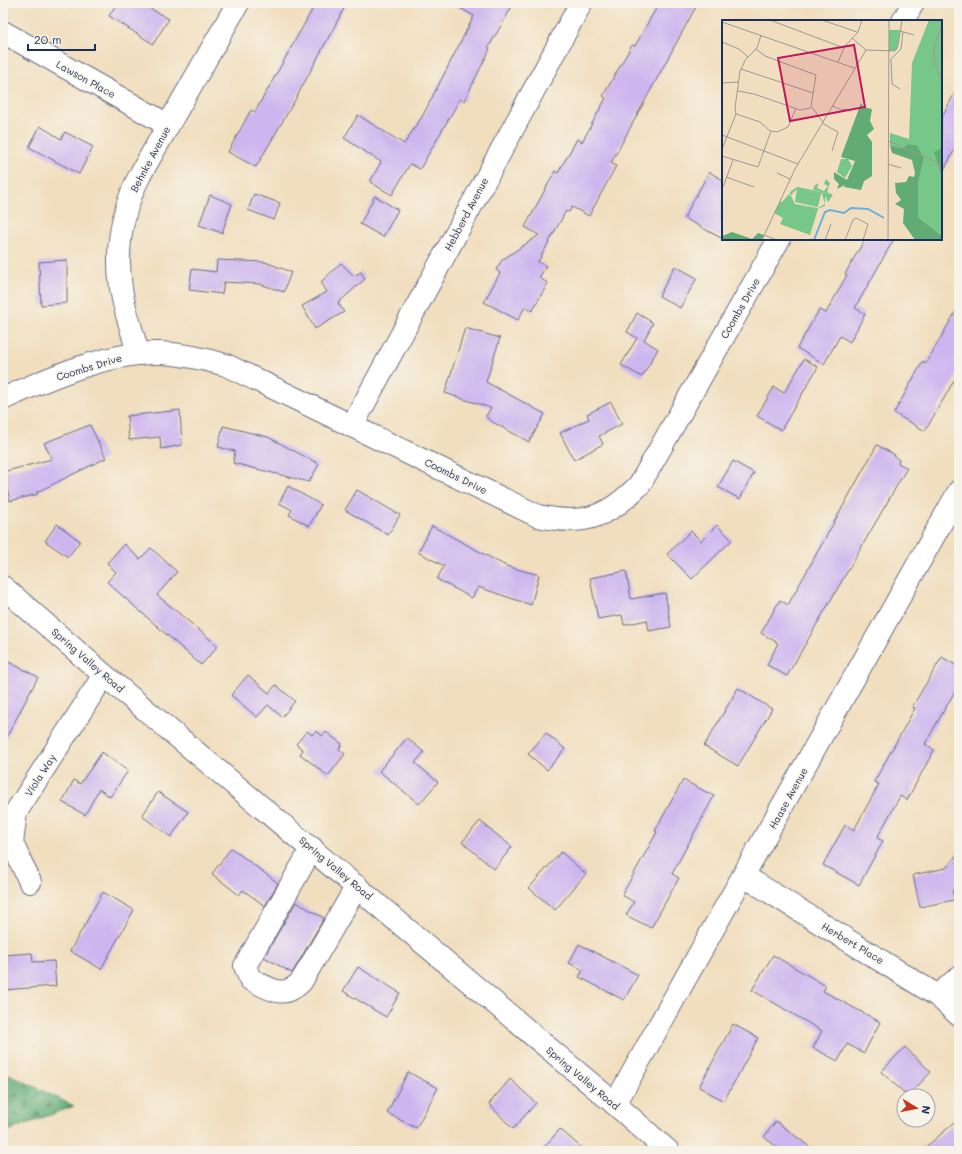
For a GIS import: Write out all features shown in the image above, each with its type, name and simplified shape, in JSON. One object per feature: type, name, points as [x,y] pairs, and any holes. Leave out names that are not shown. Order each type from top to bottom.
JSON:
[{"type":"street","name":"Behnke Avenue","points":[[138,354],[121,290],[118,254],[121,224],[132,190],[238,3]]},
{"type":"street","name":"Hebberd Avenue","points":[[352,426],[581,3]]},
{"type":"street","points":[[904,20],[913,3]]},
{"type":"street","name":"Lawson Place","points":[[3,32],[168,125]]},
{"type":"street","name":"Coombs Drive","points":[[3,399],[59,376],[107,360],[138,354],[160,353],[194,356],[226,366],[538,516],[561,521],[583,519],[605,513],[625,500],[640,484],[778,240]]},
{"type":"street","name":"Haase Avenue","points":[[614,1104],[744,876],[959,491]]},
{"type":"street","name":"Spring Valley Road","points":[[3,587],[104,675],[312,848],[668,1151]]},
{"type":"street","name":"Viola Way","points":[[30,882],[12,843],[16,812],[104,675]]},
{"type":"street","points":[[312,848],[245,966],[250,979],[277,992],[284,993],[295,988],[301,982],[357,886]]},
{"type":"street","name":"Herbert Place","points":[[744,876],[938,996],[959,1015]]},
{"type":"street","points":[[938,996],[959,977]]},
{"type":"green space","points":[[3,1071],[74,1106],[8,1131],[3,1144]]},
{"type":"building","points":[[117,3],[140,3],[169,19],[153,44],[109,16]]},
{"type":"building","points":[[316,3],[347,3],[295,100],[256,167],[228,152],[251,110],[255,112]]},
{"type":"building","points":[[451,3],[514,3],[488,48],[490,49],[464,101],[460,99],[420,169],[410,164],[392,195],[370,182],[381,162],[344,138],[358,115],[404,144],[423,115],[474,16]]},
{"type":"building","points":[[659,3],[698,3],[611,163],[616,166],[589,216],[572,207],[569,212],[566,211],[538,262],[546,266],[539,278],[548,283],[532,311],[525,307],[518,320],[484,302],[500,273],[496,270],[502,260],[539,235],[525,227],[555,171],[558,173],[577,139],[582,142],[606,98],[603,96],[632,45],[635,46]]},
{"type":"building","points":[[959,85],[959,142],[942,173],[942,117]]},
{"type":"building","points":[[40,126],[61,139],[65,132],[93,147],[79,174],[29,147]]},
{"type":"building","points":[[709,172],[722,179],[722,238],[684,218]]},
{"type":"building","points":[[254,194],[280,203],[274,220],[248,210]]},
{"type":"building","points":[[210,195],[232,204],[222,233],[199,225]]},
{"type":"building","points":[[375,196],[398,210],[383,237],[360,224]]},
{"type":"building","points":[[864,240],[893,240],[855,308],[865,314],[850,342],[840,336],[824,364],[797,348],[819,310],[826,313],[847,275],[845,274]]},
{"type":"building","points":[[67,260],[67,303],[41,305],[39,262]]},
{"type":"building","points":[[217,260],[265,262],[291,272],[284,292],[260,284],[224,282],[222,294],[189,290],[192,269],[216,272]]},
{"type":"building","points":[[341,263],[354,276],[361,272],[365,279],[338,303],[344,312],[315,329],[302,306],[327,292],[321,282]]},
{"type":"building","points":[[675,266],[697,278],[680,308],[659,296]]},
{"type":"building","points":[[959,306],[959,372],[925,431],[894,413],[923,361],[926,363]]},
{"type":"building","points":[[637,313],[653,323],[644,340],[658,349],[642,377],[621,365],[637,338],[627,332]]},
{"type":"building","points":[[465,328],[500,338],[486,382],[545,414],[529,442],[489,420],[486,416],[491,408],[445,393]]},
{"type":"building","points":[[804,359],[818,367],[781,430],[757,416],[774,387],[784,393]]},
{"type":"building","points":[[611,402],[622,424],[599,436],[603,444],[574,460],[560,433],[589,419],[587,414]]},
{"type":"building","points":[[180,410],[182,445],[161,449],[160,437],[129,440],[127,416]]},
{"type":"building","points":[[90,425],[106,458],[37,492],[38,494],[10,501],[3,472],[52,459],[44,443]]},
{"type":"building","points":[[223,426],[268,437],[319,464],[309,482],[233,463],[235,451],[218,447]]},
{"type":"building","points":[[877,445],[895,455],[894,456],[899,460],[898,463],[907,468],[787,676],[767,665],[778,643],[761,633],[780,600],[788,605]]},
{"type":"building","points":[[733,461],[754,473],[740,499],[718,487]]},
{"type":"building","points":[[288,486],[321,505],[309,526],[289,515],[292,510],[279,503]]},
{"type":"building","points":[[357,490],[400,515],[388,535],[345,510]]},
{"type":"building","points":[[57,524],[80,541],[68,557],[45,541]]},
{"type":"building","points":[[717,525],[732,540],[692,579],[667,554],[691,531],[701,541]]},
{"type":"building","points":[[432,526],[506,566],[539,575],[531,605],[478,587],[472,598],[437,579],[444,566],[418,552]]},
{"type":"building","points":[[124,544],[140,559],[151,548],[177,572],[157,595],[218,646],[201,665],[107,582],[116,572],[107,563]]},
{"type":"building","points":[[626,571],[631,599],[665,593],[671,627],[649,631],[647,620],[624,625],[622,615],[598,619],[590,578]]},
{"type":"building","points":[[942,657],[959,667],[959,684],[925,744],[934,750],[907,800],[900,796],[877,838],[883,841],[859,885],[823,865],[845,825],[854,830],[879,784],[874,782],[915,708],[912,707]]},
{"type":"building","points":[[3,659],[38,677],[3,744]]},
{"type":"building","points":[[248,675],[269,693],[276,685],[295,701],[282,717],[268,705],[257,717],[231,695]]},
{"type":"building","points":[[738,688],[772,709],[738,766],[704,746]]},
{"type":"building","points":[[307,731],[312,735],[316,731],[323,736],[326,732],[342,744],[339,749],[345,754],[328,776],[300,754],[303,750],[296,744]]},
{"type":"building","points":[[546,733],[565,749],[547,770],[528,754]]},
{"type":"building","points":[[407,738],[424,752],[415,763],[438,782],[419,804],[379,771]]},
{"type":"building","points":[[102,752],[128,771],[110,797],[99,789],[85,815],[62,802],[74,780],[80,784]]},
{"type":"building","points":[[683,780],[714,796],[672,874],[679,878],[651,928],[626,915],[634,902],[622,895],[657,832],[655,831]]},
{"type":"building","points":[[158,792],[188,812],[171,837],[142,816]]},
{"type":"building","points":[[480,821],[512,847],[494,869],[462,842]]},
{"type":"building","points":[[231,848],[278,883],[265,906],[243,890],[239,895],[212,874]]},
{"type":"building","points":[[561,852],[586,874],[555,910],[529,888]]},
{"type":"building","points":[[959,852],[959,881],[952,891],[954,900],[920,907],[913,875],[946,868]]},
{"type":"building","points":[[103,892],[134,910],[101,969],[70,951]]},
{"type":"building","points":[[296,902],[324,918],[292,973],[264,957]]},
{"type":"building","points":[[579,944],[638,975],[624,1000],[579,977],[583,970],[569,963]]},
{"type":"building","points":[[32,953],[33,962],[54,961],[56,986],[3,990],[3,955]]},
{"type":"building","points":[[773,955],[826,986],[823,991],[880,1022],[864,1053],[847,1044],[838,1061],[813,1048],[822,1031],[752,990]]},
{"type":"building","points":[[358,967],[400,993],[386,1017],[343,991]]},
{"type":"building","points":[[733,1024],[758,1038],[724,1101],[699,1087]]},
{"type":"building","points":[[905,1047],[931,1072],[916,1088],[899,1088],[881,1072]]},
{"type":"building","points":[[408,1072],[438,1088],[416,1128],[387,1113]]},
{"type":"building","points":[[510,1079],[536,1103],[513,1129],[489,1104]]},
{"type":"building","points":[[959,1119],[959,1151],[921,1151]]},
{"type":"building","points":[[776,1121],[815,1151],[782,1151],[764,1137]]},
{"type":"building","points":[[560,1129],[585,1151],[541,1151]]}]
